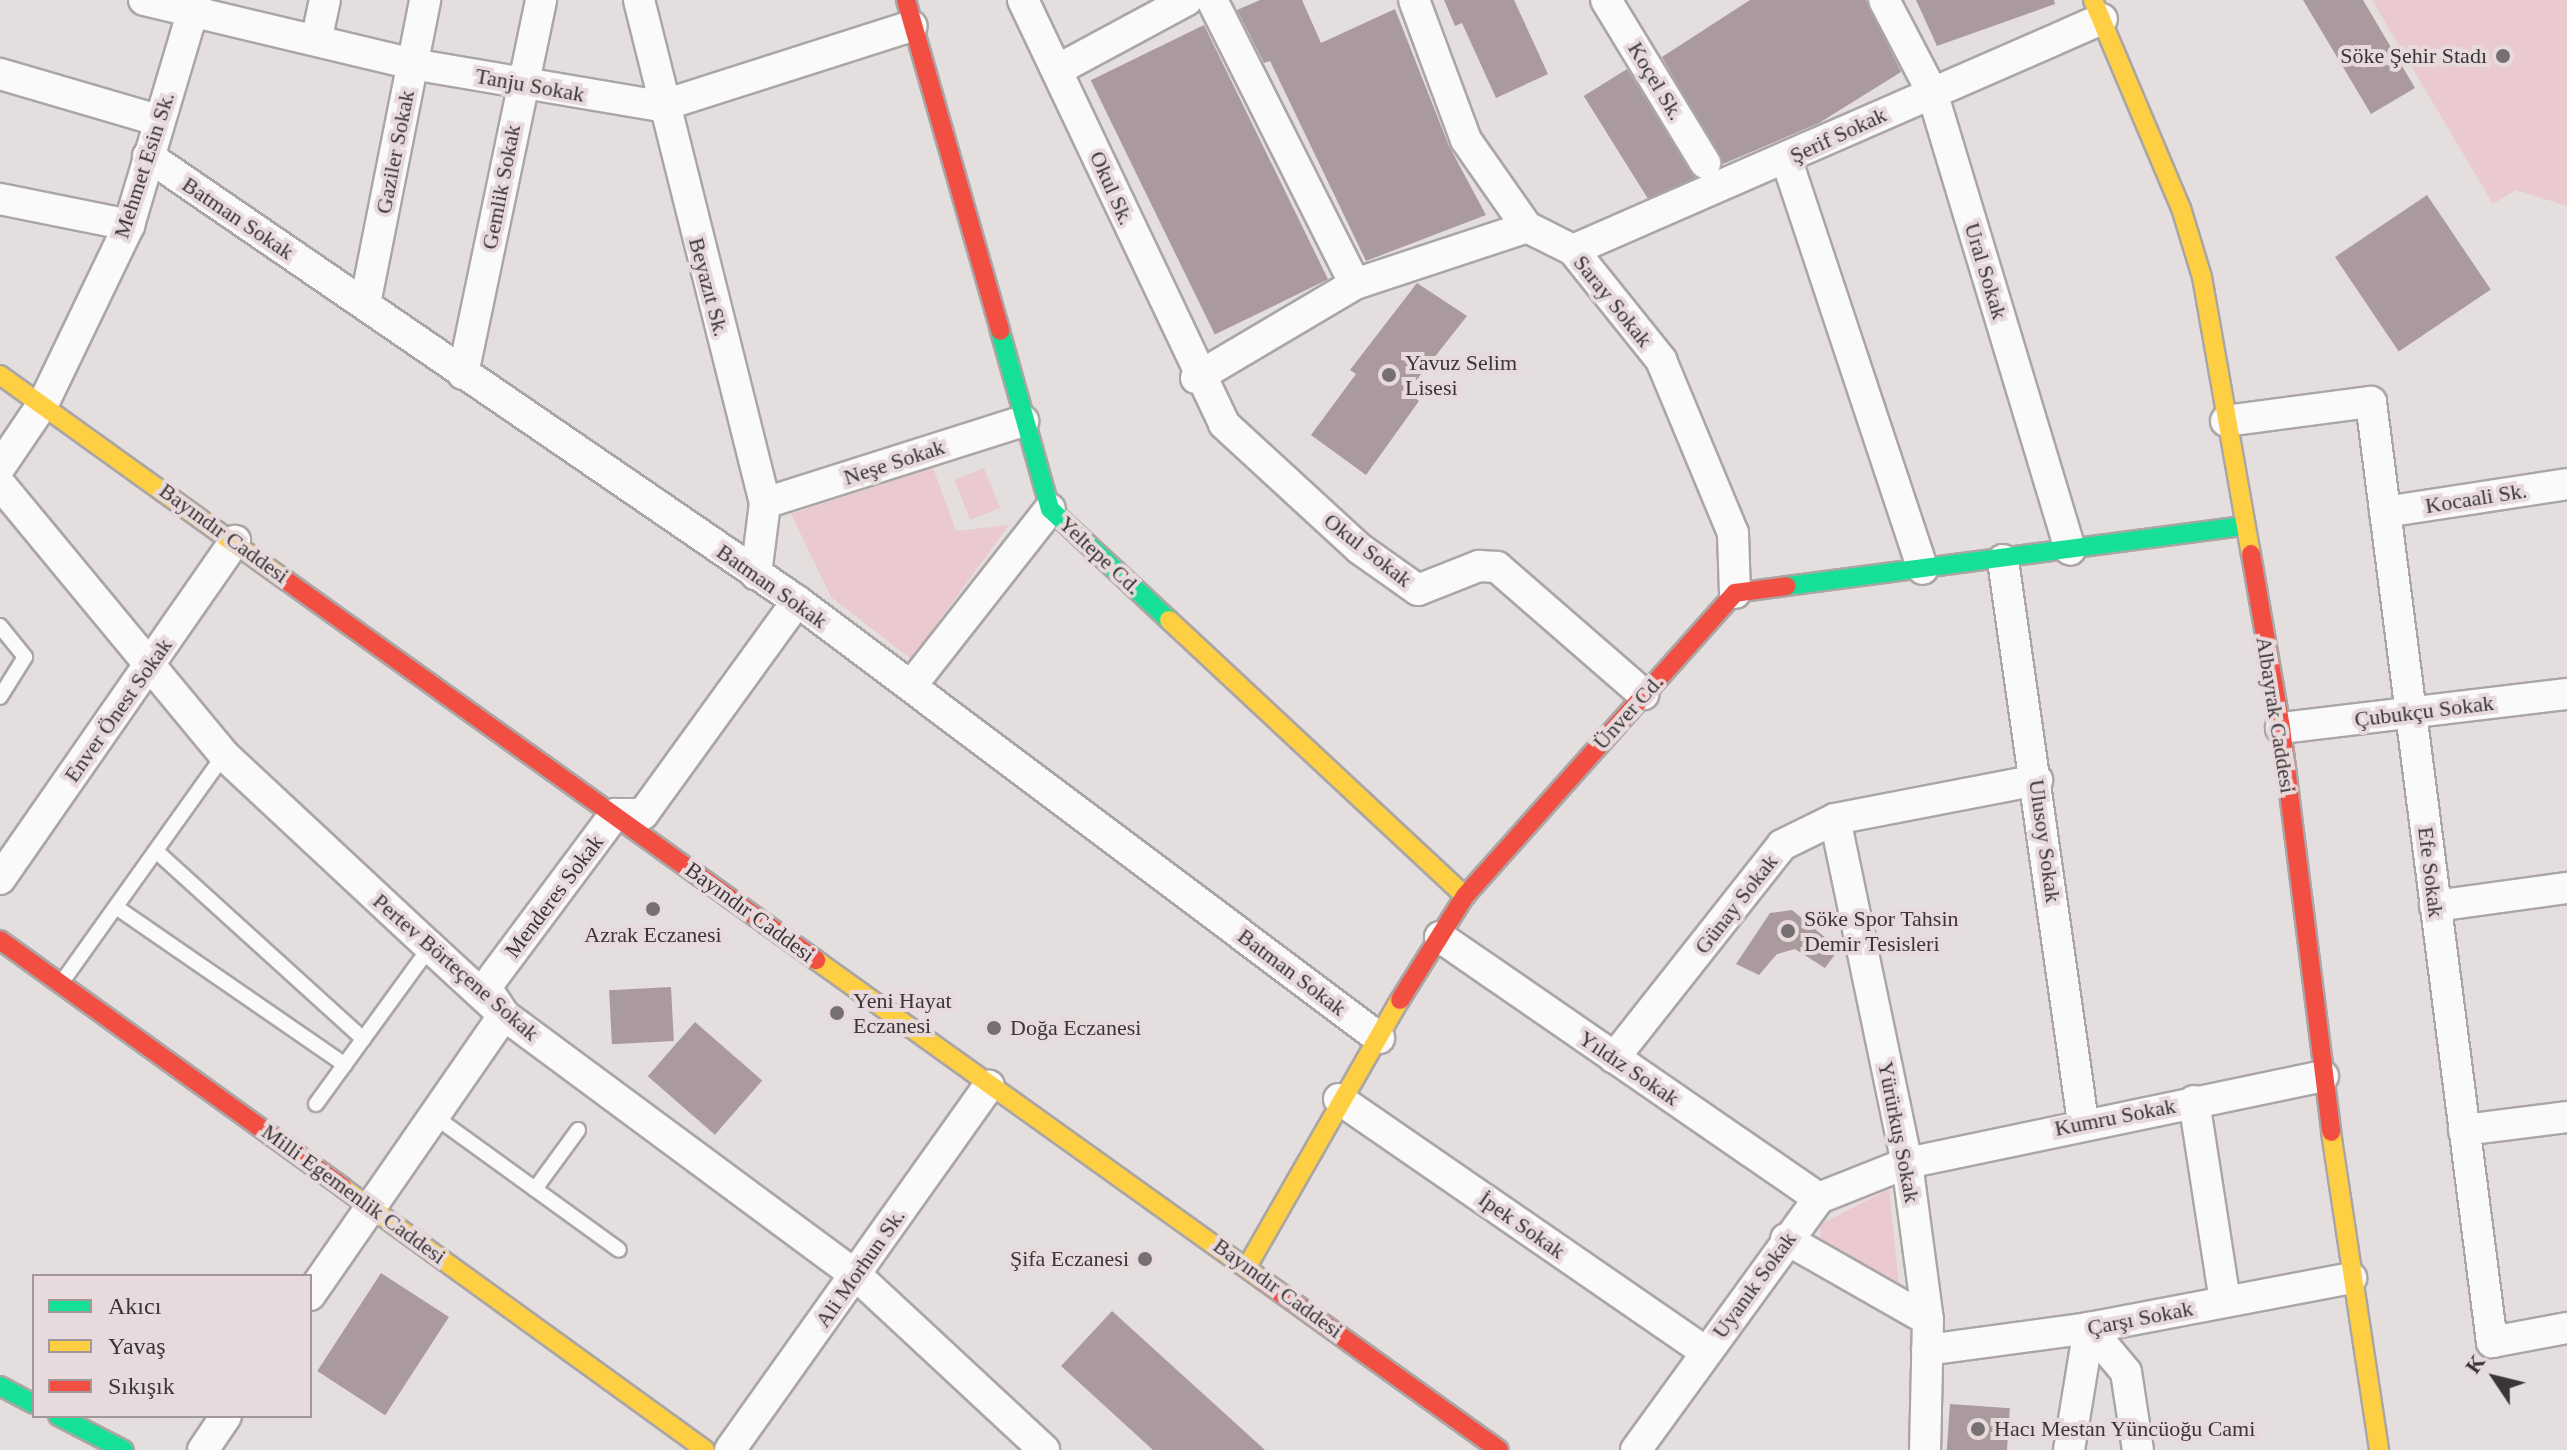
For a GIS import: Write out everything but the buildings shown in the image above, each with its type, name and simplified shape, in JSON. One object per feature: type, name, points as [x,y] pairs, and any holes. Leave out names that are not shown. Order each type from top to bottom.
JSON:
[{"type":"street","name":"Tanju Sokak","points":[[144,0],[195,6],[412,64],[661,106],[909,13]]},
{"type":"street","points":[[317,37],[325,0]]},
{"type":"street","name":"Gaziler Sokak","points":[[365,304],[425,0]]},
{"type":"street","name":"Gemlik Sokak","points":[[463,374],[521,84],[541,0]]},
{"type":"street","name":"Beyazıt Sk.","points":[[639,0],[661,106],[765,503],[756,574]]},
{"type":"street","name":"Okul Sk.","points":[[1023,0],[1059,69],[1196,378]]},
{"type":"street","points":[[1059,69],[1187,0]]},
{"type":"street","points":[[1212,0],[1355,284]]},
{"type":"street","name":"Saray Sokak","points":[[1414,0],[1466,140],[1527,227],[1573,250],[1661,360],[1733,533],[1735,593]]},
{"type":"street","name":"Koçel Sk.","points":[[1606,0],[1705,163]]},
{"type":"street","name":"Ural Sokak","points":[[1884,0],[1932,92],[2070,550]]},
{"type":"street","name":"Mehmet Esin Sk.","points":[[0,467],[44,402],[129,225],[157,120],[195,6]]},
{"type":"street","name":"Şerif Sokak","points":[[1573,250],[1932,92],[2097,10]]},
{"type":"street","name":"Albayrak Caddesi","points":[[2097,10],[2181,208],[2202,277],[2281,728],[2323,1076],[2379,1450]]},
{"type":"street","name":"Yeltepe Cd.","points":[[909,13],[1050,509],[1465,896]]},
{"type":"street","points":[[0,74],[157,120]]},
{"type":"street","name":"Batman Sokak","points":[[148,156],[797,601],[1379,1038]]},
{"type":"street","points":[[1786,158],[1923,569]]},
{"type":"street","points":[[0,199],[129,225]]},
{"type":"street","points":[[1196,378],[1355,284],[1527,227]]},
{"type":"street","name":"Bayındır Caddesi","points":[[0,375],[44,402],[989,1086],[1248,1265],[1499,1450]]},
{"type":"street","name":"Okul Sokak","points":[[1196,378],[1224,424],[1360,549],[1418,590],[1479,566],[1497,567],[1643,694]]},
{"type":"street","name":"Efe Sokak","points":[[2226,421],[2371,402],[2492,1342],[2567,1328]]},
{"type":"street","name":"Neşe Sokak","points":[[765,503],[1023,421]]},
{"type":"street","name":"Pertev Börteçene Sokak","points":[[0,484],[147,669],[224,755],[430,947],[504,1015],[856,1275],[1044,1450]]},
{"type":"street","name":"Kocaali Sk.","points":[[2385,512],[2567,484]]},
{"type":"street","points":[[911,686],[1050,509]]},
{"type":"street","points":[[1735,593],[2244,526]]},
{"type":"street","name":"Enver Önest Sokak","points":[[0,879],[235,541]]},
{"type":"street","name":"Ulusoy Sokak","points":[[2003,560],[2037,780],[2083,1122]]},
{"type":"street","name":"Ünver Cd.","points":[[1248,1265],[1339,1099],[1465,896],[1735,593]]},
{"type":"street","name":"Menderes Sokak","points":[[504,1015],[486,987],[615,814],[643,814],[797,601]]},
{"type":"street","name":"Çubukçu Sokak","points":[[2281,728],[2567,694]]},
{"type":"street","name":"Günay Sokak","points":[[1614,1058],[1782,845],[1835,819],[2037,780]]},
{"type":"street","name":"Yürürkuş Sokak","points":[[1835,819],[1907,1163],[1928,1320],[1925,1450]]},
{"type":"street","points":[[2435,906],[2567,888]]},
{"type":"street","name":"Yıldız Sokak","points":[[1440,937],[1819,1198]]},
{"type":"street","name":"Milli Egemenlik Caddesi","points":[[0,940],[705,1450]]},
{"type":"street","points":[[312,1292],[504,1015]]},
{"type":"street","name":"Kumru Sokak","points":[[1907,1163],[2083,1122],[2323,1076]]},
{"type":"street","name":"Ali Morhun Sk.","points":[[730,1450],[989,1086]]},
{"type":"street","name":"İpek Sokak","points":[[1339,1099],[1706,1352]]},
{"type":"street","points":[[2194,1101],[2225,1302]]},
{"type":"street","points":[[2464,1130],[2567,1117]]},
{"type":"street","name":"Uyanık Sokak","points":[[1636,1450],[1786,1239],[1819,1198],[1907,1163]]},
{"type":"street","points":[[1786,1239],[1928,1320]]},
{"type":"street","name":"Çarşı Sokak","points":[[1927,1350],[2089,1328],[2351,1278]]},
{"type":"street","points":[[2069,1450],[2089,1328]]},
{"type":"street","points":[[2089,1328],[2126,1372],[2138,1450]]},
{"type":"street","points":[[0,1386],[32,1403]]},
{"type":"street","points":[[62,1418],[124,1450]]},
{"type":"street","points":[[203,1450],[225,1418]]},
{"type":"lane","points":[[0,626],[25,657],[0,697]]},
{"type":"lane","points":[[62,982],[224,755]]},
{"type":"lane","points":[[156,851],[363,1039]]},
{"type":"lane","points":[[116,907],[345,1065]]},
{"type":"lane","points":[[316,1104],[430,947]]},
{"type":"lane","points":[[434,1116],[619,1250]]},
{"type":"lane","points":[[535,1189],[578,1130]]},
{"type":"shaded area","name":"Söke Şehir Stadı","points":[[2372,0],[2567,0],[2567,206],[2516,190],[2493,204]]},
{"type":"shaded area","points":[[933,468],[956,531],[1009,525],[911,659],[831,597],[791,514]]},
{"type":"shaded area","points":[[984,468],[1000,508],[970,520],[954,480]]},
{"type":"shaded area","points":[[1889,1189],[1899,1285],[1820,1240],[1821,1224]]},
{"type":"traffic: fast","points":[[1000,331],[1050,509],[1169,620]]},
{"type":"traffic: fast","points":[[1787,586],[2244,526]]},
{"type":"traffic: fast","points":[[0,1386],[32,1403]]},
{"type":"traffic: fast","points":[[62,1418],[124,1450]]},
{"type":"traffic: slow","points":[[2093,0],[2181,208],[2202,277],[2251,554]]},
{"type":"traffic: slow","points":[[0,375],[287,581]]},
{"type":"traffic: slow","points":[[1169,620],[1465,896]]},
{"type":"traffic: slow","points":[[816,960],[1264,1281]]},
{"type":"traffic: slow","points":[[1248,1265],[1400,1000]]},
{"type":"traffic: slow","points":[[2331,1132],[2379,1450]]},
{"type":"traffic: slow","points":[[342,1187],[705,1450]]},
{"type":"traffic: jam","points":[[906,0],[1000,331]]},
{"type":"traffic: jam","points":[[2251,554],[2281,728],[2331,1132]]},
{"type":"traffic: jam","points":[[287,581],[816,960]]},
{"type":"traffic: jam","points":[[1400,1000],[1465,896],[1735,593],[1787,586]]},
{"type":"traffic: jam","points":[[0,940],[342,1187]]},
{"type":"traffic: jam","points":[[1264,1281],[1499,1450]]},
{"type":"place","name":"Söke Şehir Stadı","points":[[2503,56]]},
{"type":"place","name":"Yavuz Selim Lisesi","points":[[1389,375]]},
{"type":"place","name":"Azrak Eczanesi","points":[[653,909]]},
{"type":"place","name":"Söke Spor Tahsin Demir Tesisleri","points":[[1788,931]]},
{"type":"place","name":"Yeni Hayat Eczanesi","points":[[837,1013]]},
{"type":"place","name":"Doğa Eczanesi","points":[[994,1028]]},
{"type":"place","name":"Şifa Eczanesi","points":[[1145,1259]]},
{"type":"place","name":"Hacı Mestan Yüncüoğu Cami","points":[[1978,1429]]}]
